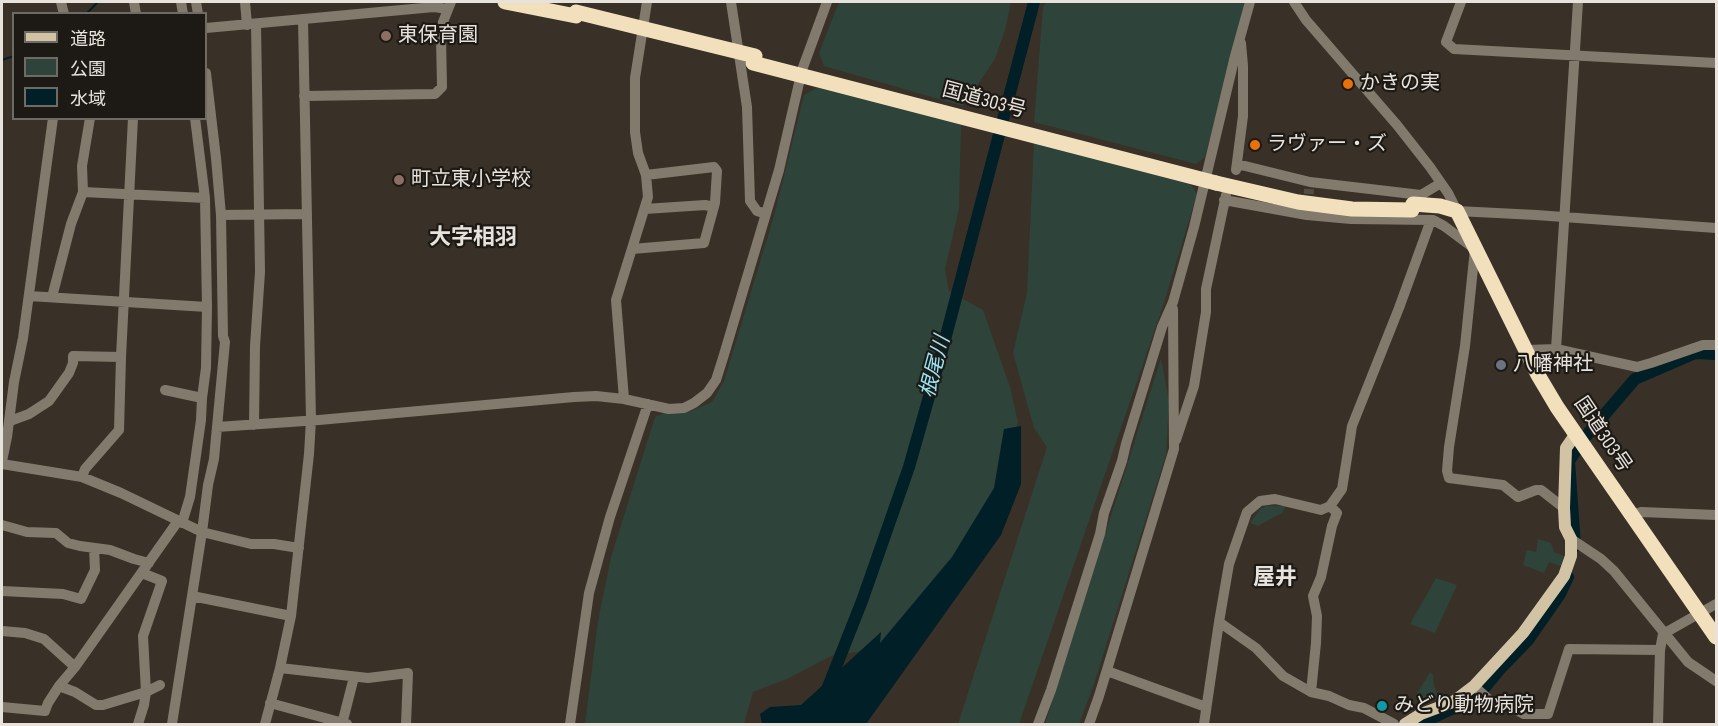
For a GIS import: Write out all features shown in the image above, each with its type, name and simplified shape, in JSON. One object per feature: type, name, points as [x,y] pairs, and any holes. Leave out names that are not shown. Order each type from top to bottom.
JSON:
[{"type":"highway","name":"国道303号","points":[[505,2],[577,10]]},
{"type":"highway","name":"国道303号","points":[[533,2],[577,10],[664,38],[1216,175],[1298,202],[1352,208],[1413,207],[1441,212],[1457,211],[1538,375],[1575,435],[1716,637]]},
{"type":"main road","points":[[1405,724],[1421,714],[1478,690],[1564,576],[1571,556],[1571,539],[1566,527],[1564,508],[1566,448],[1575,435]]},
{"type":"street","points":[[245,2],[251,24],[259,215],[260,272],[255,346],[254,425]]},
{"type":"street","points":[[624,399],[616,300],[648,197],[646,175],[638,153],[635,132],[635,78],[646,2]]},
{"type":"street","points":[[731,2],[747,107],[750,201],[758,211],[766,214]]},
{"type":"street","points":[[217,427],[574,397],[596,396],[624,399],[669,409],[684,408],[694,403],[707,393],[723,358],[808,74],[827,2]]},
{"type":"street","points":[[1089,724],[1194,386],[1206,312],[1206,289],[1224,200],[1216,175],[1240,36],[1250,2]]},
{"type":"street","points":[[1294,2],[1306,20],[1397,125],[1441,183],[1457,211],[1716,228]]},
{"type":"street","points":[[1461,2],[1446,42],[1454,49],[1716,63]]},
{"type":"street","points":[[1556,349],[1578,2]]},
{"type":"street","points":[[207,28],[450,5],[443,22],[441,37],[442,87],[435,94],[304,96]]},
{"type":"street","points":[[264,724],[280,668],[291,616],[311,420],[303,19]]},
{"type":"street","points":[[1038,724],[1051,690],[1100,534],[1104,513],[1162,327],[1173,302],[1216,175],[1243,116],[1243,66],[1240,36]]},
{"type":"street","points":[[172,724],[217,427],[225,342],[223,336],[221,215],[207,82]]},
{"type":"street","points":[[54,120],[23,338],[2,463],[82,477],[202,532],[251,544],[273,544],[298,548]]},
{"type":"street","points":[[52,297],[71,224],[83,192],[82,166],[90,120]]},
{"type":"street","points":[[82,477],[85,470],[119,430],[133,120]]},
{"type":"street","points":[[2,707],[45,711],[59,686],[180,522],[190,497],[206,368],[207,307],[205,198],[195,120]]},
{"type":"street","points":[[632,249],[704,243],[714,207],[717,171],[714,167],[646,175]]},
{"type":"street","points":[[1216,175],[1421,195],[1441,183]]},
{"type":"street","points":[[83,192],[205,198]]},
{"type":"street","points":[[1224,200],[1351,219],[1431,220],[1444,226],[1475,249],[1465,346],[1449,447],[1447,471],[1449,478],[1503,485],[1518,497],[1541,490],[1564,508]]},
{"type":"street","points":[[645,209],[705,205],[714,207]]},
{"type":"street","points":[[221,215],[307,214]]},
{"type":"street","points":[[1204,724],[1229,564],[1247,512],[1260,501],[1275,499],[1321,510],[1330,506],[1342,489],[1352,426],[1431,220]]},
{"type":"street","points":[[29,296],[207,307]]},
{"type":"street","points":[[1173,302],[1174,449]]},
{"type":"street","points":[[1527,350],[1556,349],[1637,367],[1703,345],[1716,345]]},
{"type":"street","points":[[10,421],[29,414],[49,401],[69,373],[73,356],[121,357]]},
{"type":"street","points":[[165,390],[202,398]]},
{"type":"street","points":[[570,724],[589,593],[648,404]]},
{"type":"street","points":[[1311,692],[1317,616],[1313,596],[1321,577],[1337,513],[1330,506]]},
{"type":"street","points":[[1631,514],[1641,512],[1716,515]]},
{"type":"street","points":[[2,525],[27,532],[56,533],[68,543],[110,550],[149,563]]},
{"type":"street","points":[[1571,539],[1601,559],[1688,662],[1716,681]]},
{"type":"street","points":[[2,591],[63,594],[81,599],[95,570],[94,548]]},
{"type":"street","points":[[138,724],[146,692],[143,636],[162,581],[142,573]]},
{"type":"street","points":[[192,596],[291,616]]},
{"type":"street","points":[[1658,724],[1660,650],[1664,634],[1716,604]]},
{"type":"street","points":[[1219,622],[1256,648],[1283,676],[1311,692],[1364,708],[1394,724]]},
{"type":"street","points":[[2,632],[26,633],[44,639],[75,667]]},
{"type":"street","points":[[1478,690],[1497,707],[1505,704],[1524,714],[1548,714],[1569,649],[1660,650]]},
{"type":"street","points":[[280,668],[368,678],[408,673],[406,724]]},
{"type":"street","points":[[1107,671],[1206,707]]},
{"type":"street","points":[[270,704],[344,724],[354,677]]},
{"type":"street","points":[[59,686],[75,692],[96,705],[103,705],[146,692],[160,685]]},
{"type":"green space","points":[[839,2],[1011,2],[995,59],[963,106],[824,66],[819,53]]},
{"type":"green space","points":[[1047,2],[1246,2],[1205,157],[1196,164],[1034,122],[1043,7]]},
{"type":"green space","points":[[818,87],[961,122],[959,209],[945,269],[949,291],[983,310],[1010,387],[1018,422],[995,504],[893,646],[831,656],[789,678],[753,692],[744,724],[585,724],[598,621],[611,557],[655,417],[664,413],[686,413],[712,402],[724,381],[774,216],[804,95]]},
{"type":"green space","points":[[1034,141],[1190,183],[1197,194],[1164,303],[1019,724],[958,724],[1047,447],[1034,428],[1013,353],[1027,293]]},
{"type":"green space","points":[[1161,358],[1169,401],[1166,455],[1094,684],[1079,724],[1045,724]]},
{"type":"green space","points":[[1266,506],[1286,506],[1282,513],[1258,526],[1250,523],[1260,509]]},
{"type":"green space","points":[[1538,539],[1551,543],[1554,552],[1564,556],[1561,566],[1549,562],[1544,573],[1523,565],[1527,550],[1536,552]]},
{"type":"green space","points":[[1436,578],[1457,585],[1435,633],[1410,624]]},
{"type":"green space","points":[[1430,672],[1433,675],[1438,697],[1422,705],[1415,697]]},
{"type":"water","points":[[1021,426],[1021,484],[1001,535],[866,724],[762,724],[760,714],[770,707],[801,705],[881,632],[880,643],[952,557],[994,488],[1004,429]]},
{"type":"waterway","points":[[88,12],[98,2]]},
{"type":"waterway","name":"根尾川","points":[[826,692],[862,601],[909,467],[1034,2]]},
{"type":"waterway","points":[[2,60],[12,57]]},
{"type":"waterway","points":[[1575,546],[1569,461],[1586,436],[1635,379],[1695,353],[1716,354]]},
{"type":"waterway","points":[[1419,724],[1477,697],[1528,640],[1560,594],[1568,577]]},
{"type":"tunnel","points":[[1308,209],[1309,189]]},
{"type":"place","name":"東保育園","points":[[386,36]]},
{"type":"place","name":"かきの実","points":[[1348,84]]},
{"type":"place","name":"ラヴァー・ズ","points":[[1255,145]]},
{"type":"place","name":"町立東小学校","points":[[399,180]]},
{"type":"place","name":"八幡神社","points":[[1501,365]]},
{"type":"place","name":"みどり動物病院","points":[[1382,706]]},
{"type":"district","name":"大字相羽","points":[[473,238]]},
{"type":"district","name":"屋井","points":[[1275,578]]}]
